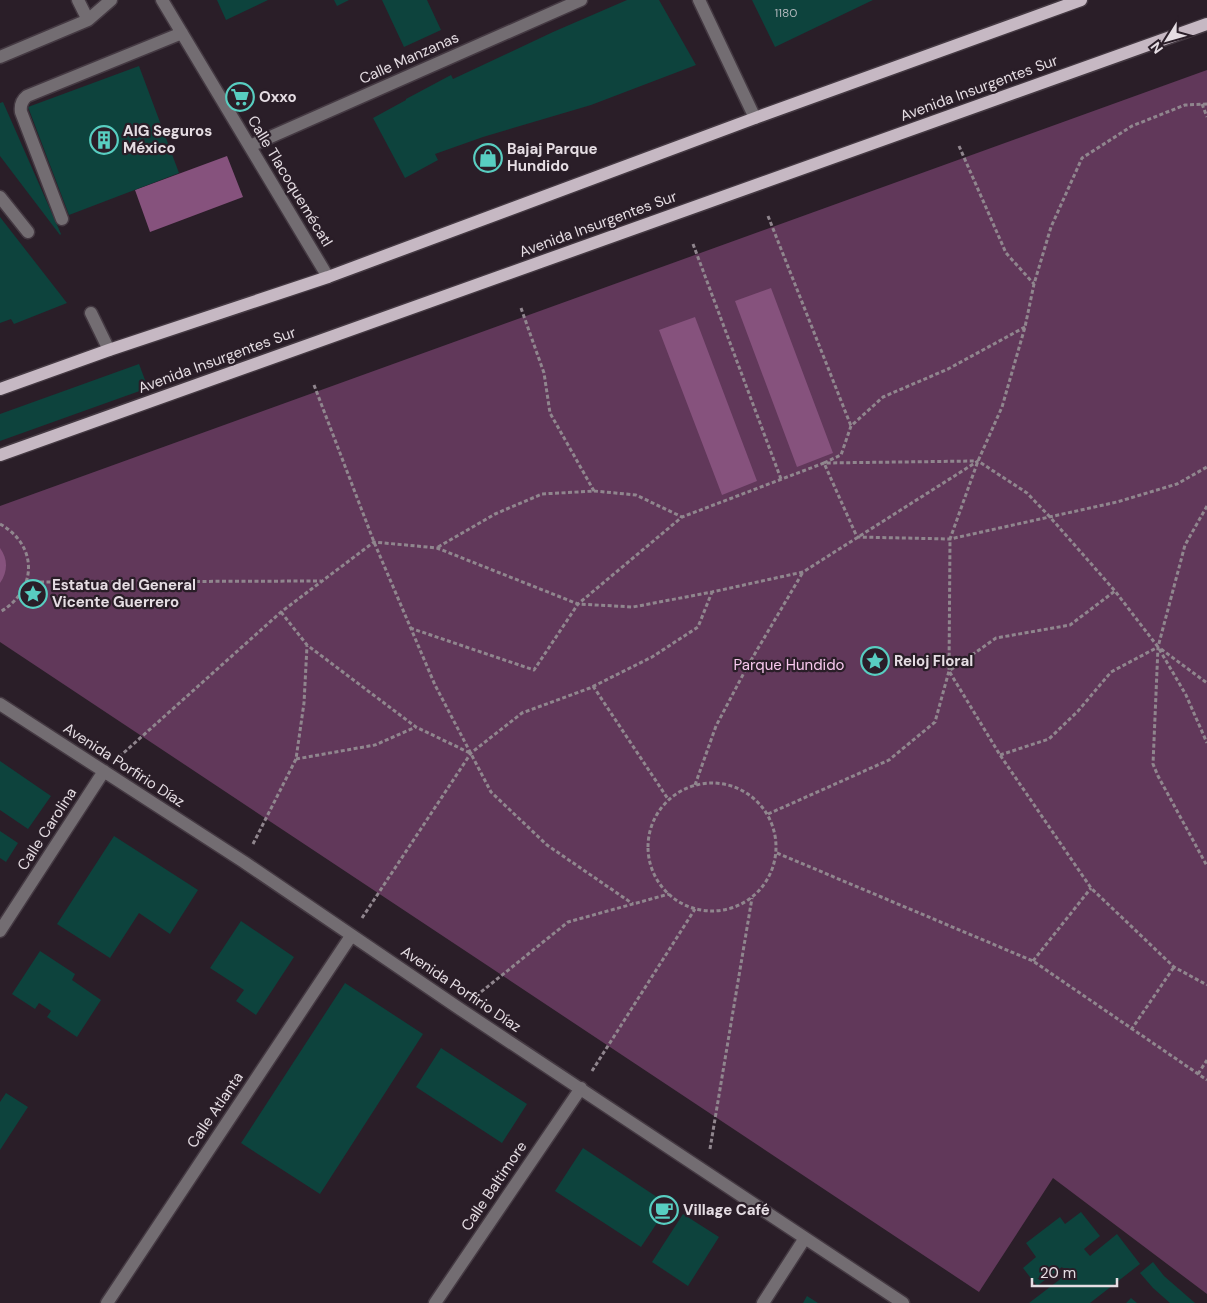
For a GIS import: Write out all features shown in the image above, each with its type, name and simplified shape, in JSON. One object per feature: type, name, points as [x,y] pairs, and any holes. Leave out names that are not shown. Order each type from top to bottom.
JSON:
[{"type":"main road","points":[[0,389],[109,350],[328,277],[754,118],[1082,0]]},
{"type":"main road","name":"Avenida Insurgentes Sur","points":[[0,455],[1207,24]]},
{"type":"street","points":[[78,0],[88,20]]},
{"type":"street","points":[[0,57],[88,20],[110,0]]},
{"type":"street","name":"Calle Tlacoquemécatl","points":[[162,0],[328,277]]},
{"type":"street","name":"Calle Manzanas","points":[[250,146],[581,0]]},
{"type":"street","points":[[700,0],[754,118]]},
{"type":"street","points":[[62,218],[21,112],[24,99],[27,96],[182,33]]},
{"type":"street","points":[[0,196],[28,232]]},
{"type":"street","points":[[91,313],[109,350]]},
{"type":"street","name":"Avenida Porfirio Díaz","points":[[0,704],[244,862],[460,1009],[903,1303]]},
{"type":"street","name":"Calle Carolina","points":[[0,931],[104,770]]},
{"type":"street","name":"Calle Atlanta","points":[[107,1303],[351,936]]},
{"type":"street","name":"Calle Baltimore","points":[[435,1303],[581,1088]]},
{"type":"street","points":[[763,1303],[805,1238]]},
{"type":"path","points":[[1202,104],[1207,117]]},
{"type":"path","points":[[768,814],[888,760],[935,722],[949,671],[950,539],[978,461],[1002,407],[1051,227],[1082,158],[1132,126],[1185,105],[1207,104]]},
{"type":"path","points":[[959,146],[1006,253],[1034,284]]},
{"type":"path","points":[[768,216],[851,426]]},
{"type":"path","points":[[693,244],[781,479]]},
{"type":"path","points":[[521,308],[544,373],[550,413],[594,491]]},
{"type":"path","points":[[410,628],[534,670],[578,604],[682,517],[824,464],[841,455],[851,426],[883,397],[948,369],[1025,327]]},
{"type":"path","points":[[314,384],[374,542],[410,628],[435,685],[492,792],[547,845],[632,904]]},
{"type":"path","points":[[824,464],[978,461],[1026,493],[1050,517],[1115,591],[1158,647],[1186,695],[1207,743]]},
{"type":"path","points":[[104,770],[281,612],[374,542],[437,548],[578,604],[634,607],[803,572],[978,461]]},
{"type":"path","points":[[824,464],[857,537]]},
{"type":"path","points":[[857,537],[950,539],[1117,502],[1177,484],[1207,467]]},
{"type":"path","points":[[437,548],[495,514],[542,494],[594,491],[636,495],[682,517]]},
{"type":"path","points":[[1207,506],[1185,545],[1158,647],[1153,764],[1207,866]]},
{"type":"path","points":[[0,524],[10,529],[20,540],[26,553],[29,568],[26,582],[20,595],[10,606],[0,612]]},
{"type":"path","points":[[695,784],[716,726],[746,667],[803,572]]},
{"type":"path","points":[[26,582],[322,581]]},
{"type":"path","points":[[949,671],[996,638],[1070,625],[1115,591]]},
{"type":"path","points":[[351,936],[471,753],[522,714],[594,686],[652,657],[698,626],[712,592]]},
{"type":"path","points":[[281,612],[307,645],[416,727],[471,753]]},
{"type":"path","points":[[244,862],[296,759],[304,703],[307,645]]},
{"type":"path","points":[[1158,647],[1207,682]]},
{"type":"path","points":[[1000,755],[1049,739],[1078,711],[1111,672],[1158,647]]},
{"type":"path","points":[[949,671],[1000,755],[1091,888],[1174,967],[1207,985]]},
{"type":"path","points":[[594,686],[668,799]]},
{"type":"path","points":[[296,759],[375,745],[416,727]]},
{"type":"path","points":[[714,782],[733,786],[750,795],[768,814],[776,837],[777,853],[772,870],[764,885],[752,898],[734,907],[715,911],[695,909],[681,903],[669,894],[656,877],[649,857],[649,836],[655,816],[668,799],[681,790],[695,784],[714,782]]},
{"type":"path","points":[[777,853],[1033,961],[1131,1030],[1207,1080]]},
{"type":"path","points":[[1033,961],[1091,888]]},
{"type":"path","points":[[460,1009],[568,922],[669,894]]},
{"type":"path","points":[[706,1172],[752,898]]},
{"type":"path","points":[[581,1088],[695,909]]},
{"type":"path","points":[[1131,1030],[1174,967]]},
{"type":"path","points":[[1198,1074],[1207,1060]]},
{"type":"green space","name":"Parque Hundido","points":[[1207,70],[1207,1294],[1053,1178],[979,1292],[0,642],[0,506]]},
{"type":"shaded area","points":[[227,156],[243,197],[150,232],[135,190]]},
{"type":"shaded area","points":[[771,288],[833,453],[797,467],[735,301]]},
{"type":"shaded area","points":[[695,317],[757,481],[722,495],[659,330]]},
{"type":"shaded area","points":[[0,548],[6,565],[0,583]]},
{"type":"building","points":[[217,0],[268,0],[226,20]]},
{"type":"building","points":[[334,0],[349,0],[337,6]]},
{"type":"building","points":[[382,0],[427,0],[441,30],[404,47]]},
{"type":"building","points":[[627,0],[659,0],[696,65],[591,105],[483,137],[435,154],[438,160],[405,178],[373,118],[451,75],[453,79]]},
{"type":"building","points":[[752,0],[873,0],[775,47]]},
{"type":"building","name":"AIG Seguros México","points":[[139,66],[179,173],[69,215],[28,107]]},
{"type":"building","points":[[3,102],[60,235],[0,156],[0,103]]},
{"type":"building","points":[[0,217],[67,303],[14,324],[11,319],[0,323]]},
{"type":"building","points":[[139,364],[148,388],[0,441],[0,414]]},
{"type":"building","points":[[0,761],[51,796],[28,829],[0,810]]},
{"type":"building","points":[[0,831],[18,843],[6,862],[0,858]]},
{"type":"building","points":[[114,836],[198,890],[170,934],[139,913],[110,958],[57,924]]},
{"type":"building","points":[[241,921],[294,957],[256,1015],[236,1001],[244,990],[210,968]]},
{"type":"building","points":[[40,951],[75,974],[72,980],[101,1000],[77,1037],[47,1017],[51,1011],[39,1003],[35,1009],[12,994]]},
{"type":"building","points":[[345,983],[423,1034],[320,1194],[241,1143]]},
{"type":"building","points":[[441,1048],[527,1104],[502,1143],[416,1087]]},
{"type":"building","points":[[6,1093],[28,1107],[0,1150],[0,1102]]},
{"type":"building","points":[[583,1148],[669,1205],[641,1247],[555,1191]]},
{"type":"building","points":[[1081,1212],[1100,1236],[1084,1249],[1090,1256],[1117,1234],[1140,1264],[1090,1303],[1029,1303],[1067,1274],[1062,1267],[1037,1286],[1023,1268],[1036,1257],[1026,1243],[1060,1217],[1065,1224]]},
{"type":"building","points":[[683,1214],[719,1237],[688,1286],[652,1262]]},
{"type":"building","points":[[1153,1262],[1164,1276],[1195,1303],[1170,1303],[1153,1288],[1140,1273]]},
{"type":"building","points":[[807,1296],[818,1303],[803,1303]]},
{"type":"building","points":[[1131,1298],[1137,1303],[1126,1303]]},
{"type":"place","name":"Oxxo","points":[[240,97]]},
{"type":"place","name":"AIG Seguros México","points":[[104,140]]},
{"type":"place","name":"Bajaj Parque Hundido","points":[[488,158]]},
{"type":"place","name":"Estatua del General Vicente Guerrero","points":[[33,594]]},
{"type":"place","name":"Reloj Floral","points":[[875,661]]},
{"type":"place","name":"Village Café","points":[[664,1210]]}]
